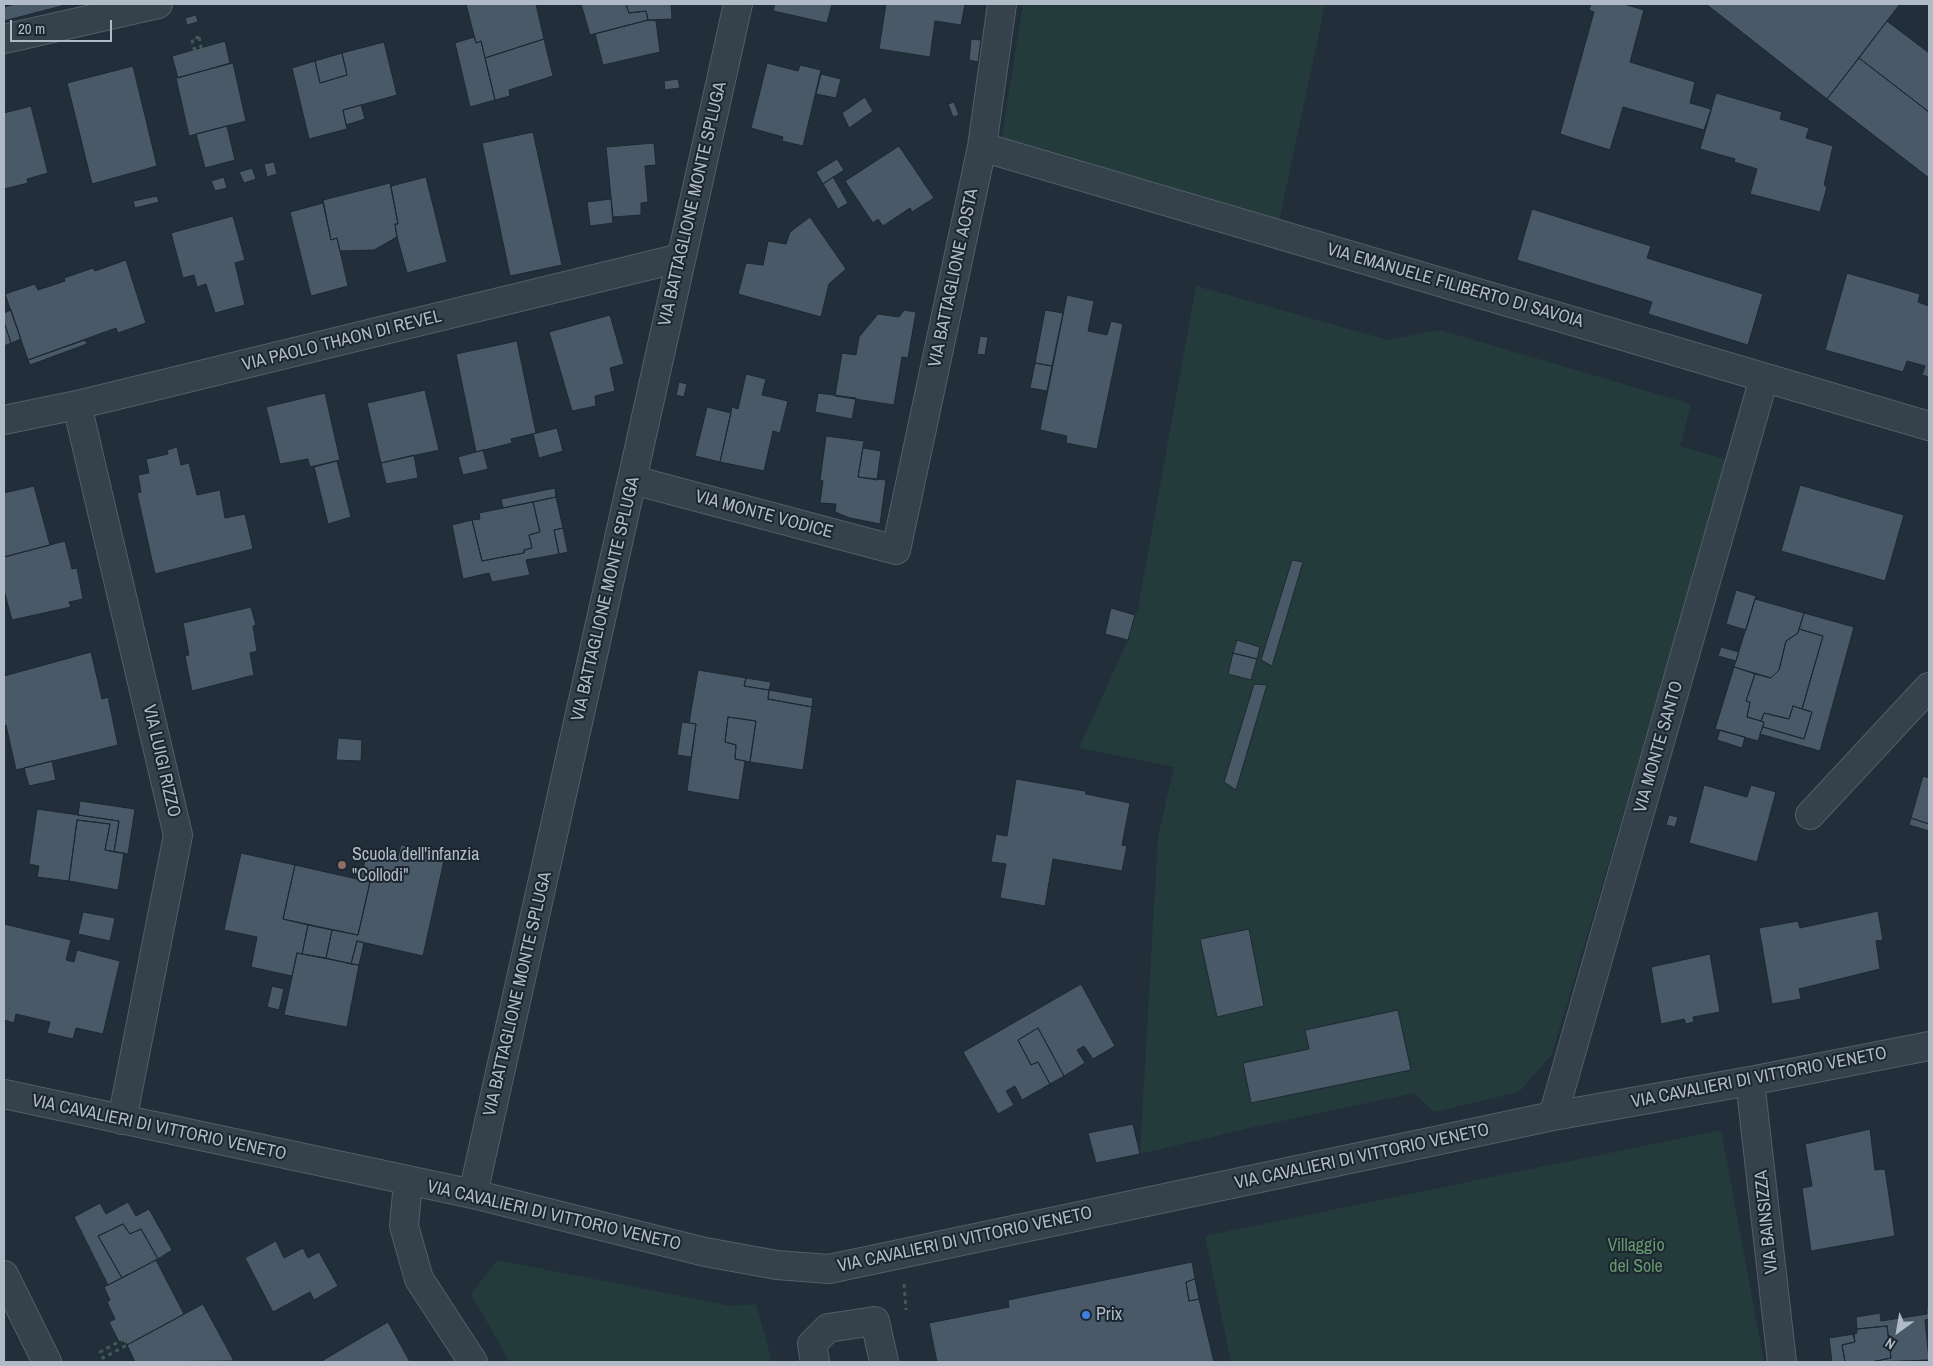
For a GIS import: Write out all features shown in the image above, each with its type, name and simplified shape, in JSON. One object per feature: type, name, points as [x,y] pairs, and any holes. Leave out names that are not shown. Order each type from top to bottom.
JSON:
[{"type":"street","points":[[4,39],[158,4]]},
{"type":"street","name":"VIA BATTAGLIONE MONTE SPLUGA","points":[[473,1194],[738,4]]},
{"type":"street","name":"VIA BATTAGLIONE AOSTA","points":[[896,550],[982,146],[1002,4]]},
{"type":"street","name":"VIA EMANUELE FILIBERTO DI SAVOIA","points":[[982,146],[1929,426]]},
{"type":"street","name":"VIA PAOLO THAON DI REVEL","points":[[4,420],[77,405],[680,258]]},
{"type":"street","name":"VIA MONTE SANTO","points":[[1553,1116],[1764,378]]},
{"type":"street","name":"VIA LUIGI RIZZO","points":[[77,405],[178,835],[122,1120]]},
{"type":"street","name":"VIA MONTE VODICE","points":[[633,480],[896,550]]},
{"type":"street","points":[[1810,816],[1929,687]]},
{"type":"street","name":"VIA CAVALIERI DI VITTORIO VENETO","points":[[4,1094],[408,1182],[473,1194],[705,1252],[777,1265],[829,1269],[1553,1116],[1750,1081],[1929,1046]]},
{"type":"street","name":"VIA BAINSIZZA","points":[[1750,1081],[1782,1362]]},
{"type":"street","points":[[408,1182],[404,1226],[419,1279],[473,1362]]},
{"type":"street","points":[[4,1275],[47,1362]]},
{"type":"street","points":[[815,1362],[812,1344],[828,1328],[875,1321],[884,1362]]},
{"type":"path","points":[[875,1321],[906,1311],[905,1291],[898,1254]]},
{"type":"path","points":[[124,1340],[127,1345],[103,1358],[100,1352],[119,1342],[124,1340]]},
{"type":"green space","points":[[1023,4],[1325,4],[1280,217],[1272,232],[1017,159],[1002,136]]},
{"type":"green space","points":[[1196,286],[1388,340],[1440,330],[1691,404],[1680,446],[1728,460],[1552,1054],[1519,1092],[1434,1112],[1414,1093],[1258,1126],[1140,1154],[1158,837],[1174,767],[1079,748],[1128,640],[1135,615],[1137,614]]},
{"type":"green space","name":"Villaggio del Sole","points":[[1721,1130],[1764,1362],[1231,1362],[1205,1236]]},
{"type":"green space","points":[[497,1260],[731,1306],[756,1304],[772,1362],[510,1362],[471,1294]]},
{"type":"building","points":[[15,4],[69,4],[4,21],[4,7]]},
{"type":"building","points":[[466,4],[536,4],[544,39],[485,58],[481,41],[476,43]]},
{"type":"building","points":[[581,4],[626,4],[629,13],[646,11],[648,20],[590,35]]},
{"type":"building","points":[[626,4],[671,4],[672,19],[648,20],[646,11],[629,13]]},
{"type":"building","points":[[775,4],[832,4],[827,23],[773,11]]},
{"type":"building","points":[[886,4],[965,4],[961,25],[935,21],[930,57],[879,49]]},
{"type":"building","points":[[1591,4],[1624,4],[1644,10],[1630,62],[1695,82],[1690,103],[1711,109],[1704,130],[1623,107],[1610,150],[1560,134],[1594,12],[1589,10]]},
{"type":"building","points":[[1706,4],[1900,4],[1827,99]]},
{"type":"building","points":[[196,15],[198,22],[187,25],[185,18]]},
{"type":"building","points":[[648,20],[656,21],[660,52],[603,65],[595,34]]},
{"type":"building","points":[[1887,21],[1929,53],[1929,112],[1859,58]]},
{"type":"building","points":[[474,37],[476,43],[481,41],[495,100],[470,107],[455,43]]},
{"type":"building","points":[[544,39],[553,76],[509,90],[510,96],[495,100],[485,58]]},
{"type":"building","points":[[971,39],[981,40],[978,62],[969,60]]},
{"type":"building","points":[[225,41],[230,63],[178,78],[172,56]]},
{"type":"building","points":[[384,42],[397,95],[343,110],[347,129],[309,139],[292,68],[315,61],[320,83],[347,75],[342,53]]},
{"type":"building","points":[[342,53],[347,75],[320,83],[315,61]]},
{"type":"building","points":[[1859,58],[1929,112],[1929,178],[1827,99]]},
{"type":"building","points":[[233,63],[246,121],[189,136],[176,78]]},
{"type":"building","points":[[767,63],[798,71],[800,65],[821,70],[803,146],[782,141],[783,137],[751,128]]},
{"type":"building","points":[[133,66],[157,166],[92,184],[67,83]]},
{"type":"building","points":[[821,74],[841,79],[836,98],[816,94]]},
{"type":"building","points":[[678,79],[680,88],[665,90],[664,81]]},
{"type":"building","points":[[1716,93],[1782,112],[1780,119],[1809,128],[1806,138],[1833,146],[1824,185],[1827,187],[1820,212],[1750,194],[1757,169],[1734,162],[1735,159],[1700,149]]},
{"type":"building","points":[[865,97],[873,111],[849,128],[842,113]]},
{"type":"building","points":[[954,102],[959,115],[953,117],[948,104]]},
{"type":"building","points":[[361,105],[365,119],[346,125],[343,110]]},
{"type":"building","points":[[31,106],[48,173],[27,179],[28,183],[4,189],[4,113]]},
{"type":"building","points":[[227,126],[235,160],[205,168],[196,134]]},
{"type":"building","points":[[533,132],[562,265],[510,276],[482,143]]},
{"type":"building","points":[[654,143],[656,165],[645,166],[648,202],[641,203],[641,215],[613,217],[606,147]]},
{"type":"building","points":[[899,146],[934,198],[912,212],[910,208],[883,226],[878,219],[873,223],[845,181]]},
{"type":"building","points":[[837,159],[844,170],[823,184],[816,172]]},
{"type":"building","points":[[274,162],[277,174],[267,177],[264,164]]},
{"type":"building","points":[[252,168],[256,179],[244,183],[239,172]]},
{"type":"building","points":[[224,177],[227,188],[215,191],[211,181]]},
{"type":"building","points":[[426,177],[447,262],[407,273],[397,237],[395,224],[398,224],[391,186]]},
{"type":"building","points":[[833,177],[848,203],[838,209],[823,184]]},
{"type":"building","points":[[390,183],[398,224],[395,224],[397,237],[374,250],[340,251],[337,238],[331,240],[323,200]]},
{"type":"building","points":[[157,196],[159,202],[135,208],[133,201]]},
{"type":"building","points":[[611,199],[613,223],[590,226],[587,202]]},
{"type":"building","points":[[323,203],[331,240],[337,238],[348,286],[311,296],[290,212]]},
{"type":"building","points":[[1532,209],[1651,246],[1647,258],[1763,294],[1748,345],[1648,314],[1652,302],[1517,260]]},
{"type":"building","points":[[233,216],[245,260],[235,263],[245,305],[215,313],[206,284],[197,287],[194,275],[183,278],[171,233]]},
{"type":"building","points":[[810,217],[846,269],[829,284],[821,317],[738,294],[746,263],[763,265],[768,241],[786,244],[790,232]]},
{"type":"building","points":[[126,260],[146,323],[118,333],[116,328],[28,360],[5,294],[35,284],[38,290],[65,281],[64,278],[93,268],[95,271]]},
{"type":"building","points":[[1847,273],[1920,294],[1918,302],[1929,306],[1929,377],[1922,375],[1925,366],[1907,361],[1903,372],[1825,350]]},
{"type":"building","points":[[1067,295],[1094,301],[1088,331],[1107,335],[1111,321],[1123,324],[1097,449],[1066,443],[1067,436],[1040,430]]},
{"type":"building","points":[[11,310],[21,339],[11,343],[4,322],[4,313]]},
{"type":"building","points":[[904,310],[916,312],[908,358],[902,357],[894,405],[835,396],[842,353],[856,355],[859,337],[878,314],[899,317]]},
{"type":"building","points":[[1045,310],[1063,313],[1052,366],[1035,363]]},
{"type":"building","points":[[610,315],[624,364],[610,368],[615,391],[595,396],[596,406],[572,411],[549,332]]},
{"type":"building","points":[[4,322],[11,343],[4,346]]},
{"type":"building","points":[[980,336],[988,337],[985,355],[977,354]]},
{"type":"building","points":[[85,340],[87,344],[30,365],[28,360]]},
{"type":"building","points":[[517,341],[536,433],[511,439],[512,443],[476,452],[456,354]]},
{"type":"building","points":[[1035,363],[1052,366],[1047,391],[1030,388]]},
{"type":"building","points":[[746,374],[766,379],[762,395],[788,401],[780,433],[773,431],[764,471],[720,462],[732,407],[738,409]]},
{"type":"building","points":[[679,382],[687,384],[684,397],[676,395]]},
{"type":"building","points":[[425,390],[439,450],[381,463],[367,403]]},
{"type":"building","points":[[325,393],[340,460],[310,467],[308,459],[280,464],[266,407]]},
{"type":"building","points":[[818,393],[856,398],[852,419],[815,412]]},
{"type":"building","points":[[707,407],[731,413],[720,462],[695,456]]},
{"type":"building","points":[[557,428],[563,451],[539,458],[533,434]]},
{"type":"building","points":[[826,436],[864,441],[858,477],[886,480],[880,524],[850,518],[835,512],[836,504],[820,503],[823,481],[820,480]]},
{"type":"building","points":[[177,447],[181,465],[189,463],[197,495],[220,490],[225,518],[245,514],[253,549],[155,574],[137,493],[141,492],[138,475],[149,473],[146,459],[168,454],[167,450]]},
{"type":"building","points":[[863,448],[881,451],[877,480],[858,477]]},
{"type":"building","points":[[483,450],[488,469],[463,475],[458,457]]},
{"type":"building","points":[[414,455],[418,478],[386,484],[381,463]]},
{"type":"building","points":[[337,461],[351,517],[328,524],[314,467]]},
{"type":"building","points":[[1800,485],[1904,515],[1885,581],[1781,551]]},
{"type":"building","points":[[34,486],[50,545],[4,557],[4,493]]},
{"type":"building","points":[[555,488],[556,497],[503,508],[501,499]]},
{"type":"building","points":[[556,497],[563,528],[554,530],[559,554],[526,560],[530,575],[492,582],[489,573],[463,579],[452,525],[472,520],[482,561],[524,553],[524,550],[532,548],[529,535],[540,532],[533,502]]},
{"type":"building","points":[[533,502],[540,532],[529,535],[532,548],[524,550],[524,553],[482,561],[472,520],[480,519],[479,513]]},
{"type":"building","points":[[563,528],[568,552],[559,554],[554,530]]},
{"type":"building","points":[[65,541],[72,569],[77,568],[83,599],[69,602],[71,607],[12,620],[4,590],[4,557]]},
{"type":"building","points":[[1292,560],[1303,562],[1272,666],[1261,660]]},
{"type":"building","points":[[1736,590],[1756,596],[1746,630],[1726,624]]},
{"type":"building","points":[[1755,599],[1804,613],[1798,633],[1786,641],[1779,670],[1771,678],[1734,667]]},
{"type":"building","points":[[251,607],[256,625],[253,626],[257,651],[250,653],[254,675],[192,691],[185,656],[189,655],[183,623]]},
{"type":"building","points":[[1111,608],[1135,615],[1128,640],[1105,634]]},
{"type":"building","points":[[1804,613],[1854,627],[1820,751],[1760,734],[1763,727],[1804,739],[1812,712],[1802,709],[1823,636],[1799,629]]},
{"type":"building","points":[[1799,629],[1823,636],[1802,709],[1793,706],[1789,719],[1764,713],[1761,721],[1747,717],[1750,702],[1746,701],[1755,674],[1771,678],[1779,670],[1786,641],[1798,633]]},
{"type":"building","points":[[1237,640],[1260,647],[1257,659],[1233,653]]},
{"type":"building","points":[[1721,647],[1739,652],[1736,661],[1718,656]]},
{"type":"building","points":[[91,652],[102,699],[108,697],[118,745],[16,770],[6,725],[4,726],[4,676]]},
{"type":"building","points":[[1233,653],[1257,659],[1251,680],[1228,674]]},
{"type":"building","points":[[1734,667],[1755,674],[1746,701],[1750,702],[1747,717],[1764,722],[1758,741],[1715,729]]},
{"type":"building","points":[[698,670],[746,678],[744,686],[769,690],[768,699],[812,707],[803,770],[750,762],[756,721],[728,717],[725,742],[736,745],[735,759],[745,761],[739,800],[687,791],[696,724],[689,723]]},
{"type":"building","points":[[746,678],[771,682],[769,690],[744,686]]},
{"type":"building","points":[[1254,684],[1267,685],[1236,790],[1224,782]]},
{"type":"building","points":[[769,690],[813,698],[812,707],[768,699]]},
{"type":"building","points":[[1793,706],[1812,712],[1804,739],[1763,727],[1764,722],[1761,721],[1764,713],[1789,719]]},
{"type":"building","points":[[728,717],[756,721],[750,762],[735,759],[736,745],[725,742]]},
{"type":"building","points":[[682,722],[696,724],[691,757],[677,755]]},
{"type":"building","points":[[1720,730],[1745,737],[1742,748],[1717,740]]},
{"type":"building","points":[[338,738],[362,740],[361,761],[336,760]]},
{"type":"building","points":[[52,761],[56,780],[29,786],[24,768]]},
{"type":"building","points":[[1923,776],[1929,778],[1929,824],[1911,818]]},
{"type":"building","points":[[1016,779],[1085,791],[1086,794],[1130,803],[1122,845],[1127,846],[1122,871],[1053,859],[1045,906],[1000,898],[1006,864],[991,862],[996,834],[1007,836]]},
{"type":"building","points":[[1704,785],[1747,797],[1751,785],[1776,792],[1757,862],[1689,843]]},
{"type":"building","points":[[80,801],[135,809],[128,854],[114,852],[119,821],[78,815]]},
{"type":"building","points":[[37,809],[119,821],[114,852],[105,850],[110,824],[77,820],[69,881],[37,877],[39,866],[29,864]]},
{"type":"building","points":[[1669,815],[1678,817],[1675,827],[1666,825]]},
{"type":"building","points":[[1911,818],[1929,824],[1929,831],[1909,825]]},
{"type":"building","points":[[77,820],[110,824],[105,850],[124,853],[118,890],[69,881]]},
{"type":"building","points":[[401,845],[445,856],[423,956],[357,941],[351,964],[326,958],[332,930],[358,935],[370,882],[360,880],[367,853],[397,860]]},
{"type":"building","points":[[241,853],[295,865],[283,919],[308,925],[302,954],[297,953],[292,976],[251,967],[257,937],[224,930]]},
{"type":"building","points":[[295,865],[370,882],[358,935],[283,919]]},
{"type":"building","points":[[1878,911],[1883,940],[1876,941],[1880,969],[1799,989],[1801,999],[1772,1004],[1759,928],[1798,921],[1800,928]]},
{"type":"building","points":[[83,912],[115,918],[110,941],[78,934]]},
{"type":"building","points":[[4,924],[71,940],[66,960],[74,962],[77,950],[120,961],[103,1034],[76,1028],[73,1039],[47,1033],[50,1022],[16,1014],[14,1023],[4,1020]]},
{"type":"building","points":[[308,925],[332,930],[326,958],[302,954]]},
{"type":"building","points":[[1249,929],[1264,1006],[1217,1017],[1200,939]]},
{"type":"building","points":[[357,941],[364,943],[359,965],[351,964]]},
{"type":"building","points":[[297,953],[359,965],[347,1027],[284,1015]]},
{"type":"building","points":[[1710,954],[1720,1012],[1693,1017],[1694,1022],[1686,1024],[1684,1019],[1661,1024],[1651,967]]},
{"type":"building","points":[[1081,984],[1115,1046],[1093,1059],[1084,1046],[1077,1050],[1085,1063],[1064,1076],[1038,1028],[1018,1040],[1031,1065],[1038,1062],[1050,1084],[1022,1100],[1015,1086],[1006,1091],[1014,1105],[998,1114],[963,1052]]},
{"type":"building","points":[[272,986],[284,989],[279,1010],[267,1007]]},
{"type":"building","points":[[1398,1010],[1411,1070],[1251,1103],[1243,1063],[1309,1049],[1305,1030]]},
{"type":"building","points":[[1038,1028],[1064,1076],[1050,1084],[1038,1062],[1031,1065],[1018,1040]]},
{"type":"building","points":[[1133,1124],[1140,1154],[1096,1163],[1088,1133]]},
{"type":"building","points":[[1870,1129],[1875,1170],[1885,1169],[1895,1236],[1811,1251],[1802,1188],[1812,1186],[1805,1144]]},
{"type":"building","points":[[128,1202],[136,1216],[149,1209],[172,1250],[158,1259],[141,1229],[130,1234],[123,1224],[98,1236],[122,1278],[108,1285],[74,1217],[100,1203],[106,1214]]},
{"type":"building","points":[[123,1224],[130,1234],[141,1229],[158,1259],[122,1278],[98,1236]]},
{"type":"building","points":[[276,1241],[284,1258],[303,1248],[308,1258],[319,1252],[338,1286],[314,1300],[310,1292],[273,1312],[245,1258]]},
{"type":"building","points":[[156,1260],[184,1314],[127,1345],[124,1339],[119,1342],[109,1322],[115,1319],[107,1302],[110,1300],[104,1287]]},
{"type":"building","name":"Prix","points":[[1192,1262],[1195,1279],[1186,1282],[1189,1301],[1199,1299],[1214,1362],[937,1362],[929,1323],[1009,1307],[1008,1300]]},
{"type":"building","points":[[1195,1279],[1199,1299],[1189,1301],[1186,1282]]},
{"type":"building","points":[[203,1304],[234,1361],[135,1362],[127,1345]]},
{"type":"building","points":[[1927,1306],[1929,1306],[1929,1319],[1925,1320],[1929,1360],[1871,1362],[1891,1358],[1887,1326],[1857,1329],[1856,1317],[1880,1313],[1881,1321],[1927,1314]]},
{"type":"building","points":[[388,1322],[410,1362],[320,1362]]},
{"type":"building","points":[[1887,1326],[1891,1358],[1871,1362],[1845,1362],[1842,1345],[1855,1342],[1853,1334],[1857,1333],[1857,1329]]},
{"type":"building","points":[[1854,1334],[1855,1342],[1842,1345],[1845,1362],[1832,1362],[1829,1338]]},
{"type":"place","name":"Scuola dell'infanzia \"Collodi\"","points":[[342,865]]},
{"type":"place","name":"Prix","points":[[1086,1315]]}]
